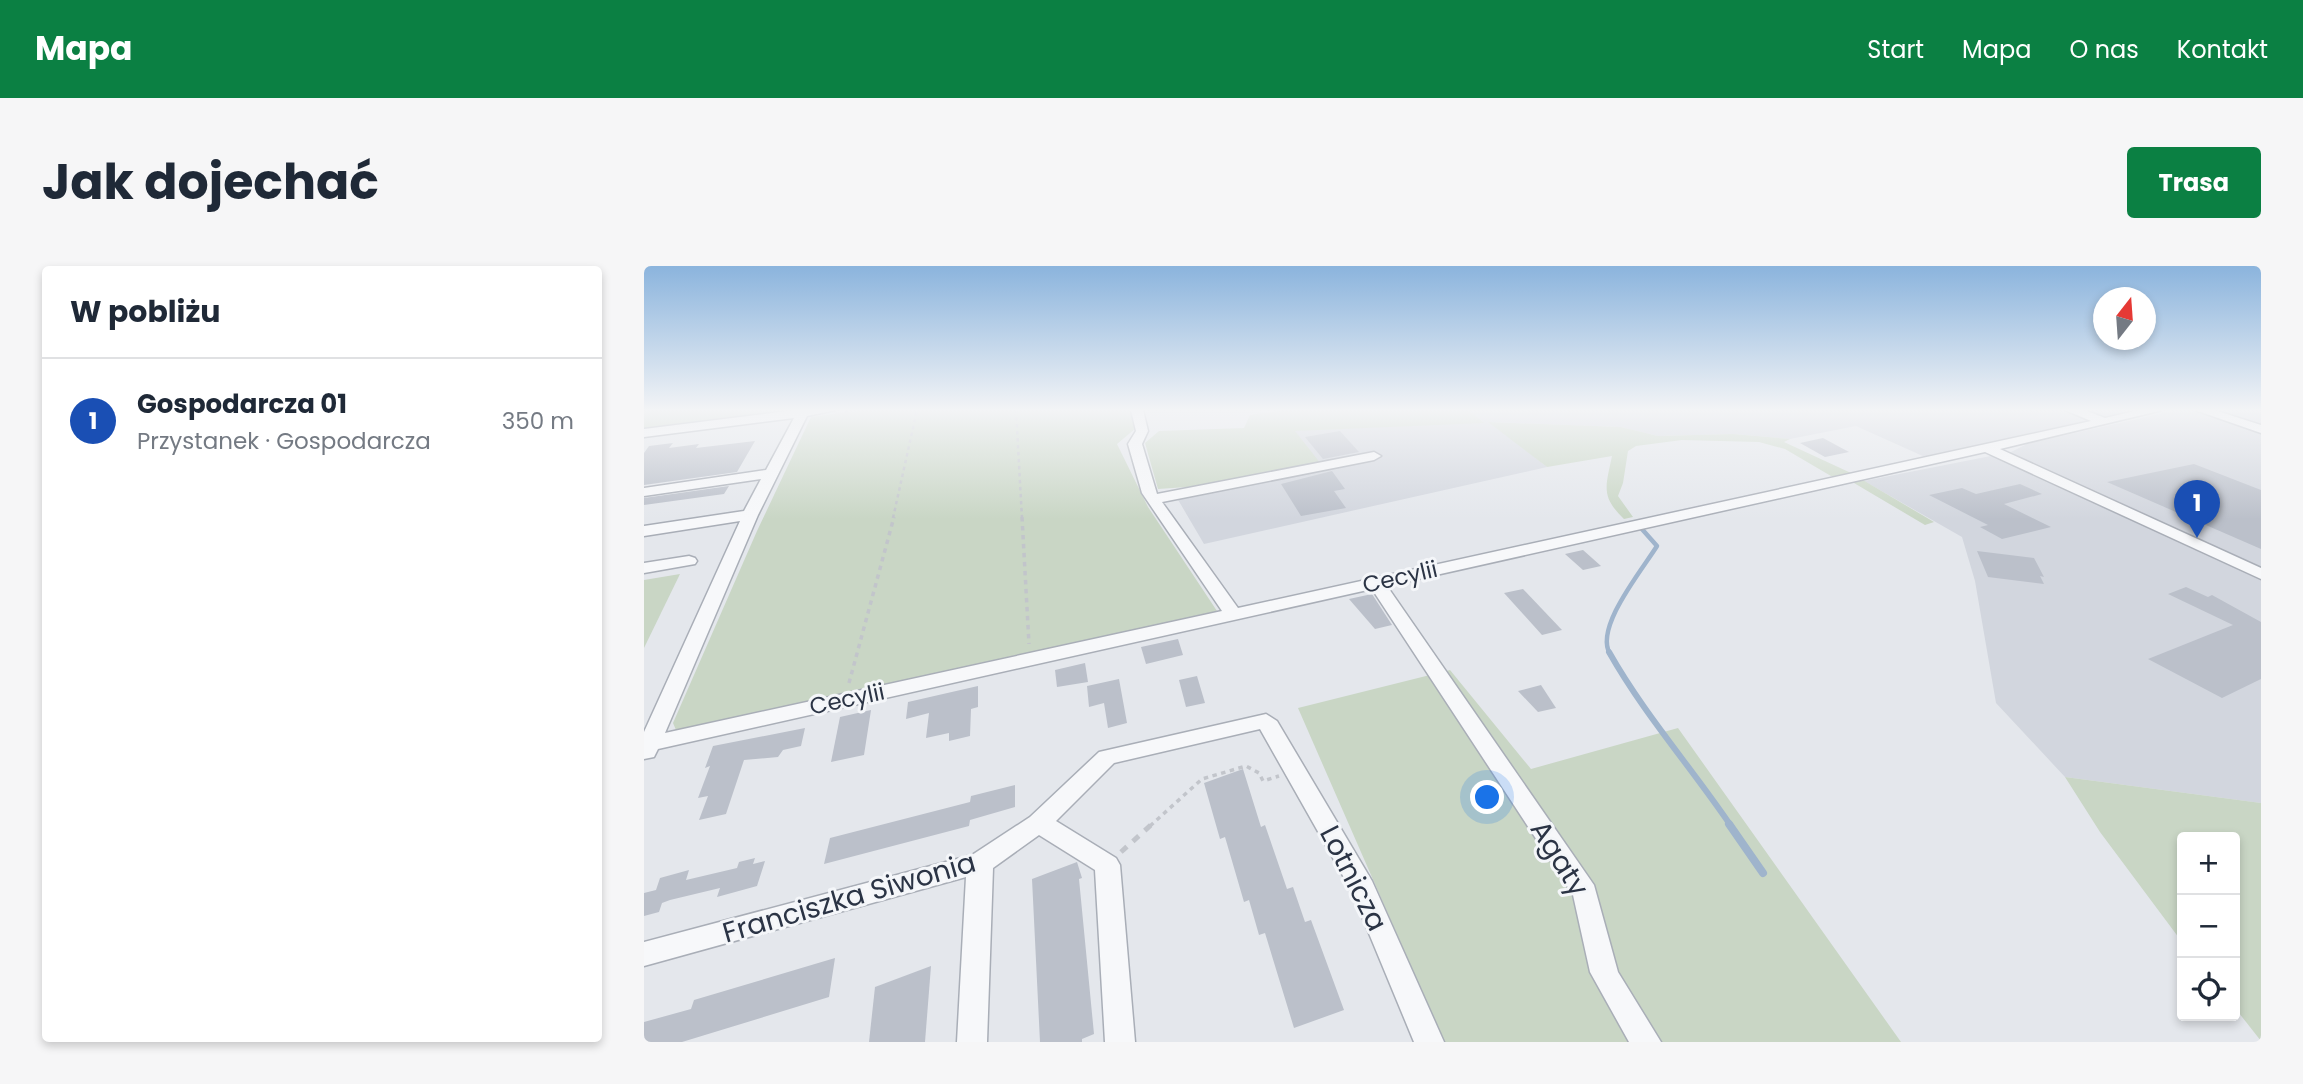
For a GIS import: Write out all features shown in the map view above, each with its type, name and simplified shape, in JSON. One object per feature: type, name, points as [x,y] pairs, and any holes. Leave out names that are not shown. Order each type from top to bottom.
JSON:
[{"type":"street","points":[[646,748],[783,446]]},
{"type":"street","points":[[1136,446],[1153,499],[1233,614]]},
{"type":"street","name":"Cecylii","points":[[646,748],[845,699],[1995,446]]},
{"type":"street","points":[[1987,448],[2261,574]]},
{"type":"street","points":[[1153,499],[1374,456]]},
{"type":"street","points":[[644,492],[770,474]]},
{"type":"street","points":[[644,531],[750,515]]},
{"type":"street","points":[[2202,545],[2261,568]]},
{"type":"street","points":[[644,568],[689,561]]},
{"type":"street","name":"Agaty","points":[[1376,582],[1584,892],[1592,912],[1599,958],[1605,975],[1646,1042]]},
{"type":"street","name":"Lotnicza","points":[[1266,721],[1363,888],[1429,1042]]},
{"type":"street","name":"Franciszka Siwonia","points":[[644,954],[981,863],[1039,823],[1107,757],[1266,721]]},
{"type":"street","points":[[1039,823],[1107,865],[1120,1042]]},
{"type":"street","points":[[972,1042],[981,863]]},
{"type":"path","points":[[845,699],[898,501],[909,446]]},
{"type":"path","points":[[1018,446],[1030,660]]},
{"type":"path","points":[[1107,865],[1202,779],[1246,766],[1259,773],[1263,781],[1296,770]]},
{"type":"shaded area","points":[[1300,446],[1521,446],[1547,467],[1204,544],[1177,498],[1316,465]]},
{"type":"shaded area","points":[[1901,446],[1973,446],[1925,457]]},
{"type":"shaded area","points":[[2023,446],[2261,446],[2261,803],[2065,777],[1996,703],[1975,581],[1962,537],[1864,481],[2011,452]]},
{"type":"green space","points":[[797,446],[1118,446],[1148,507],[1217,611],[676,730],[673,723]]},
{"type":"green space","points":[[1146,446],[1307,446],[1321,464],[1187,487],[1158,489]]},
{"type":"green space","points":[[1520,446],[1636,446],[1628,451],[1618,496],[1633,517],[1624,519],[1608,497],[1608,475],[1612,456],[1547,467]]},
{"type":"green space","points":[[1775,446],[1793,446],[1851,473],[1934,522],[1925,525],[1854,483],[1831,476],[1785,449]]},
{"type":"green space","points":[[680,574],[644,648],[644,580]]},
{"type":"green space","points":[[1450,670],[1531,769],[1678,728],[1901,1042],[1444,1042],[1298,708]]},
{"type":"green space","points":[[2065,777],[2261,803],[2261,1041],[2240,1014],[2240,832],[2177,832],[2177,935],[2100,832]]},
{"type":"building","points":[[649,446],[697,446],[696,448],[752,446],[737,472],[644,485],[644,453]]},
{"type":"building","points":[[1313,446],[1354,446],[1359,452],[1323,459]]},
{"type":"building","points":[[1806,446],[1838,446],[1849,452],[1825,457]]},
{"type":"building","points":[[2194,464],[2261,490],[2261,549],[2107,482]]},
{"type":"building","points":[[1332,471],[1345,489],[1334,491],[1346,508],[1301,516],[1281,484]]},
{"type":"building","points":[[2020,484],[2042,494],[2004,504],[2051,527],[2002,539],[1980,527],[1988,525],[1929,495],[1962,488],[1976,494]]},
{"type":"building","points":[[729,486],[724,494],[644,505],[644,498]]},
{"type":"building","points":[[1583,550],[1601,566],[1583,570],[1565,554]]},
{"type":"building","points":[[1977,551],[2034,558],[2044,577],[2040,576],[2044,584],[1988,577]]},
{"type":"building","points":[[2186,587],[2208,597],[2212,595],[2261,622],[2261,679],[2222,698],[2148,659],[2233,625],[2168,594]]},
{"type":"building","points":[[1523,589],[1562,630],[1542,635],[1504,593]]},
{"type":"building","points":[[1372,594],[1392,625],[1375,629],[1349,599]]},
{"type":"building","points":[[1178,639],[1183,655],[1146,664],[1141,647]]},
{"type":"building","points":[[1085,663],[1088,682],[1057,687],[1055,670]]},
{"type":"building","points":[[1197,676],[1205,703],[1186,707],[1179,680]]},
{"type":"building","points":[[1119,679],[1127,723],[1108,728],[1104,703],[1089,707],[1087,686]]},
{"type":"building","points":[[1541,685],[1556,708],[1538,712],[1518,691]]},
{"type":"building","points":[[978,686],[978,707],[971,709],[970,736],[949,741],[949,733],[926,738],[929,713],[906,719],[908,702]]},
{"type":"building","points":[[871,710],[864,755],[831,762],[840,717]]},
{"type":"building","points":[[805,728],[801,746],[783,750],[778,757],[744,760],[726,814],[699,820],[708,796],[698,798],[710,766],[705,768],[713,746]]},
{"type":"building","points":[[1243,769],[1261,827],[1265,825],[1287,889],[1293,887],[1305,922],[1311,920],[1344,1010],[1294,1028],[1265,933],[1259,935],[1249,900],[1244,902],[1225,837],[1220,839],[1204,783]]},
{"type":"building","points":[[1015,785],[1015,807],[970,820],[969,826],[824,864],[830,838],[970,802],[971,796]]},
{"type":"building","points":[[755,858],[753,864],[765,861],[757,886],[717,897],[720,888],[670,900],[662,903],[659,912],[644,916],[644,893],[656,890],[660,878],[689,870],[686,880],[737,868],[739,862]]},
{"type":"building","points":[[1077,862],[1082,878],[1079,879],[1094,1034],[1082,1039],[1082,1042],[1040,1042],[1032,879]]},
{"type":"building","points":[[835,958],[829,997],[682,1042],[644,1042],[644,1022],[691,1009],[694,1000]]},
{"type":"building","points":[[931,966],[925,1042],[869,1042],[875,987]]},
{"type":"waterway","points":[[1610,653],[1608,630],[1614,615],[1657,546],[1641,528]]},
{"type":"waterway","points":[[1610,653],[1637,697],[1731,826]]},
{"type":"waterway","points":[[1729,824],[1763,873]]},
{"type":"place","name":"Gospodarcza 01","points":[[2197,538]]}]
